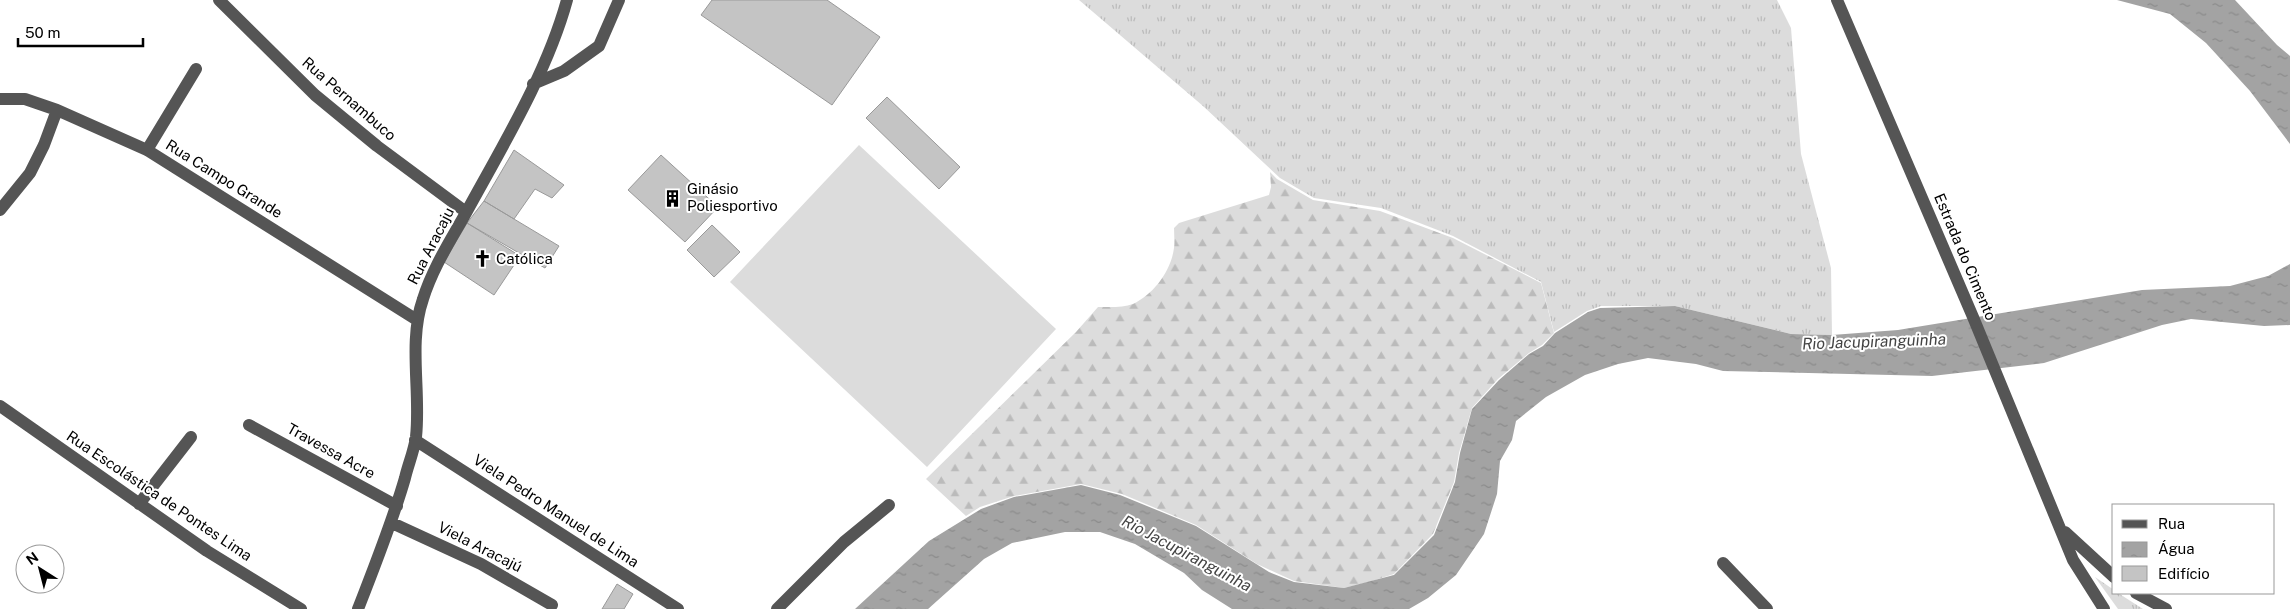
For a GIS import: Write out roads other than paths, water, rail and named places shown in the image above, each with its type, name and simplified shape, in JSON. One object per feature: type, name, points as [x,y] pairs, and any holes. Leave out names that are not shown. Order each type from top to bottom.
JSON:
[{"type":"street","name":"Rua Pernambuco","points":[[219,0],[315,95],[377,146],[466,212]]},
{"type":"street","name":"Rua Aracaju","points":[[358,609],[392,523],[415,440],[418,406],[417,320],[423,299],[440,259],[533,84],[560,27],[567,0]]},
{"type":"street","points":[[533,84],[564,71],[599,46],[619,0]]},
{"type":"street","name":"Estrada do Cimento","points":[[1837,0],[1926,207],[2073,560],[2104,609]]},
{"type":"street","points":[[147,150],[196,69]]},
{"type":"street","name":"Rua Campo Grande","points":[[0,99],[25,99],[56,110],[147,150],[417,320]]},
{"type":"street","points":[[0,210],[30,173],[44,145],[56,110]]},
{"type":"street","name":"Rua Escolástica de Pontes Lima","points":[[0,406],[207,551],[301,609]]},
{"type":"street","name":"Travessa Acre","points":[[249,425],[397,506]]},
{"type":"street","points":[[139,504],[191,437]]},
{"type":"street","name":"Viela Pedro Manuel de Lima","points":[[415,440],[678,609]]},
{"type":"street","points":[[778,609],[844,542],[889,505]]},
{"type":"street","name":"Viela Aracajú","points":[[392,523],[481,564],[552,605]]},
{"type":"street","name":"Estrada do Cimento","points":[[2061,528],[2112,575]]},
{"type":"street","points":[[1723,563],[1767,609]]},
{"type":"street","points":[[2138,594],[2166,609]]},
{"type":"water","points":[[2117,0],[2235,0],[2277,45],[2290,56],[2290,144],[2250,91],[2206,43],[2170,14]]},
{"type":"water","name":"Rio Jacupiranguinha","points":[[2290,264],[2290,325],[2264,326],[2191,319],[2162,325],[2044,363],[1932,376],[1723,371],[1696,364],[1648,358],[1618,364],[1585,375],[1546,397],[1516,421],[1512,440],[1500,461],[1497,494],[1484,534],[1456,575],[1428,598],[1409,609],[1232,609],[1202,590],[1184,573],[1135,544],[1100,532],[1065,532],[1012,543],[984,559],[928,609],[855,609],[929,541],[981,509],[1014,497],[1081,485],[1120,495],[1196,526],[1269,572],[1294,582],[1344,588],[1394,575],[1434,535],[1455,482],[1460,453],[1472,409],[1499,380],[1529,354],[1543,346],[1555,333],[1588,312],[1600,308],[1675,306],[1791,334],[1832,335],[1898,330],[2142,290],[2230,286],[2268,276]]},
{"type":"place","name":"Ginásio Poliesportivo","points":[[673,198]]},
{"type":"place","name":"Católica","points":[[482,259]]}]
